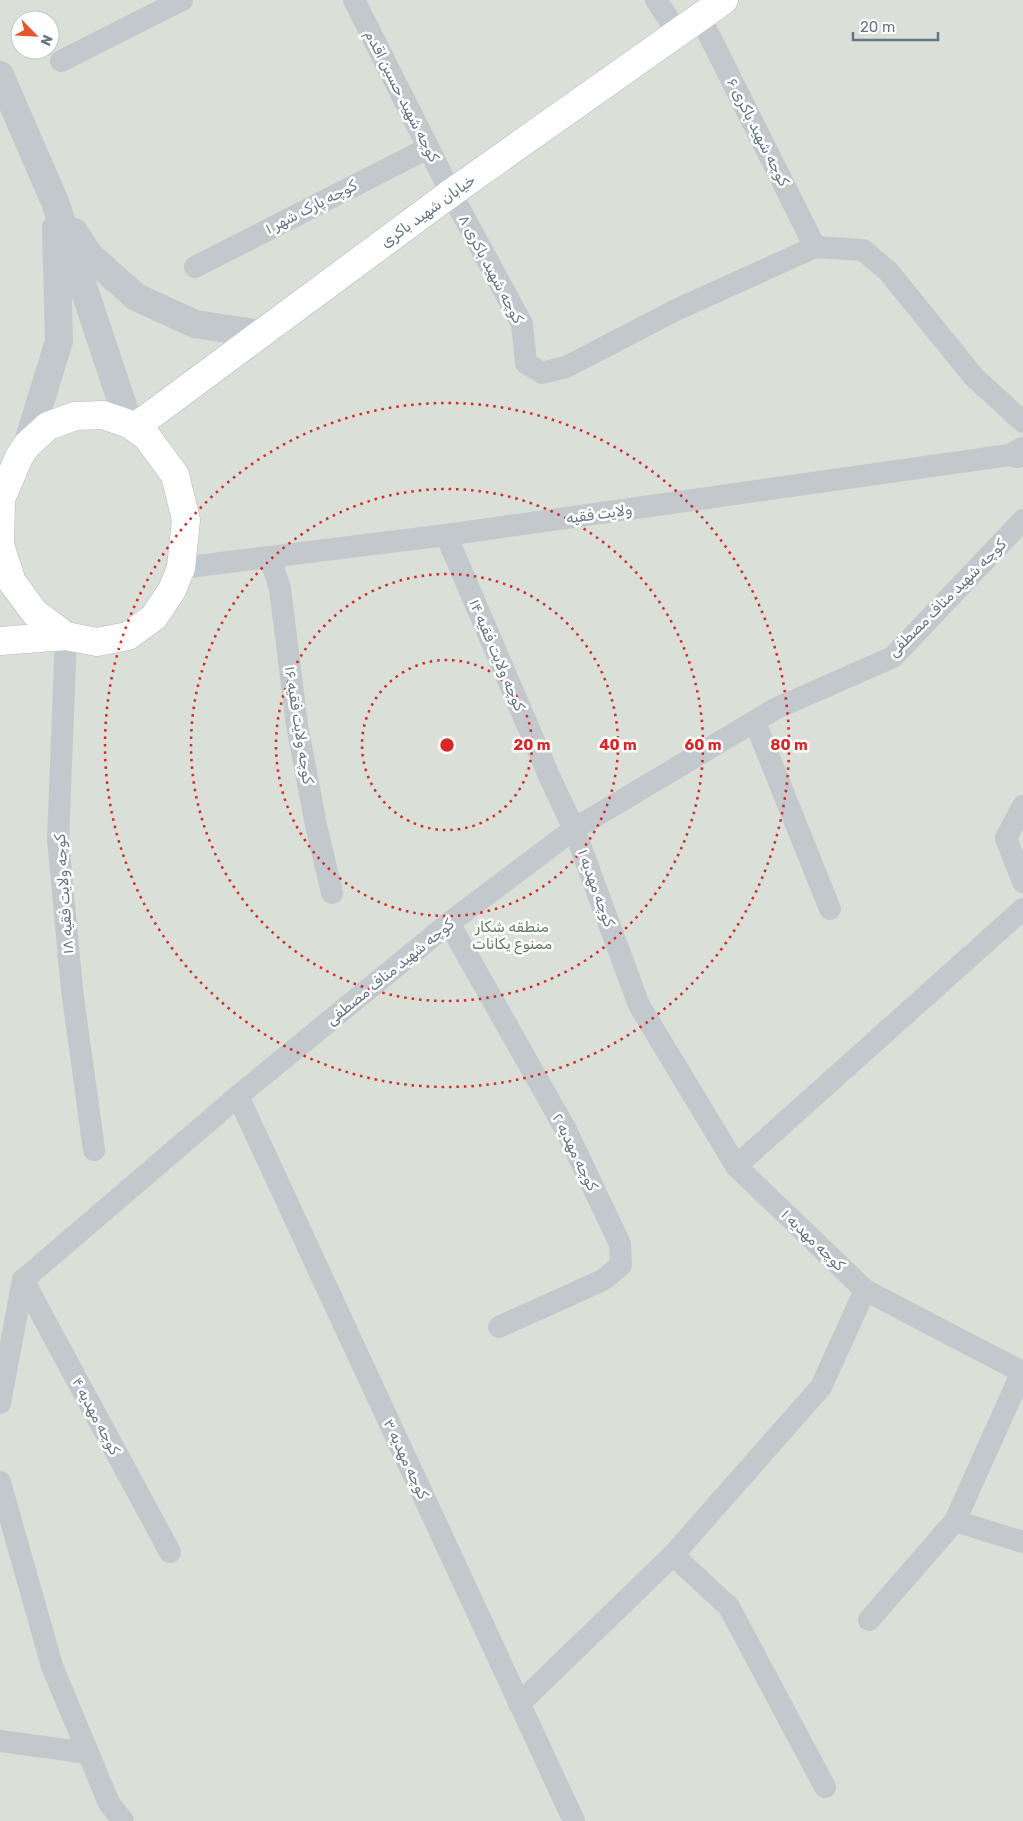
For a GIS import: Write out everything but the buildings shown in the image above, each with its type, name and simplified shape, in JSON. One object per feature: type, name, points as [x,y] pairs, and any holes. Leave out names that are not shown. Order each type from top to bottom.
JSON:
[{"type":"main road","name":"خیابان شهید باکری","points":[[132,425],[261,334],[451,193],[724,0]]},
{"type":"main road","points":[[0,641],[66,636],[97,642],[128,636],[154,617],[172,590],[180,568],[186,520],[175,475],[147,436],[132,425],[103,415],[75,416],[48,426],[27,445],[19,457],[1,499],[0,545],[12,582],[35,613],[66,636]]},
{"type":"street","points":[[61,61],[182,0]]},
{"type":"street","name":"کوچه شهید حسین اقدم","points":[[354,0],[451,193]]},
{"type":"street","points":[[656,0],[678,33]]},
{"type":"street","name":"کوچه شهید باکری ۶","points":[[700,17],[815,247]]},
{"type":"street","points":[[0,75],[55,202],[132,425]]},
{"type":"street","name":"کوچه پارک شهر ۱","points":[[195,267],[428,148]]},
{"type":"street","name":"کوچه شهید باکری ۸","points":[[451,193],[522,324],[526,363],[542,373],[566,367],[676,310],[815,247]]},
{"type":"street","points":[[55,202],[88,256],[136,297],[195,324],[261,334]]},
{"type":"street","points":[[27,445],[59,341],[55,202]]},
{"type":"street","points":[[815,247],[864,250],[888,271],[974,377],[1023,422]]},
{"type":"street","name":"ولایت فقیه","points":[[180,568],[446,535],[1021,453]]},
{"type":"street","name":"کوچه شهید مناف مصطفی","points":[[23,1280],[238,1096],[450,923],[574,829],[775,709],[893,657],[1023,520]]},
{"type":"street","name":"کوچه ولایت فقیه ۱۴","points":[[446,535],[550,778],[574,829]]},
{"type":"street","name":"کوچه ولایت فقیه ۱۶","points":[[270,557],[280,589],[298,725],[316,825],[332,893]]},
{"type":"street","name":"کوچه ولایت فقیه ۱۸","points":[[66,636],[58,840],[72,990],[94,1150]]},
{"type":"street","points":[[755,722],[830,909]]},
{"type":"street","points":[[1023,806],[1006,838],[1023,882]]},
{"type":"street","name":"کوچه مهدیه ۱","points":[[574,829],[639,1005],[736,1166],[865,1290],[1022,1372],[955,1521]]},
{"type":"street","points":[[736,1166],[1023,908]]},
{"type":"street","name":"کوچه مهدیه ۲","points":[[450,923],[566,1130],[620,1244],[621,1265],[603,1280],[499,1327]]},
{"type":"street","name":"کوچه مهدیه ۳","points":[[238,1096],[574,1821]]},
{"type":"street","points":[[0,1403],[23,1280]]},
{"type":"street","name":"کوچه مهدیه ۴","points":[[23,1280],[170,1552]]},
{"type":"street","points":[[519,1704],[673,1555],[821,1387],[865,1290]]},
{"type":"street","points":[[0,1482],[52,1666],[109,1804],[123,1821]]},
{"type":"street","points":[[868,1620],[955,1521],[1023,1542]]},
{"type":"street","points":[[673,1555],[729,1607],[825,1787]]},
{"type":"street","points":[[0,1741],[88,1753]]},
{"type":"green space","name":"منطقه شکار ممنوع یکانات","points":[[0,0],[1023,0],[1023,1821],[0,1821]]}]
